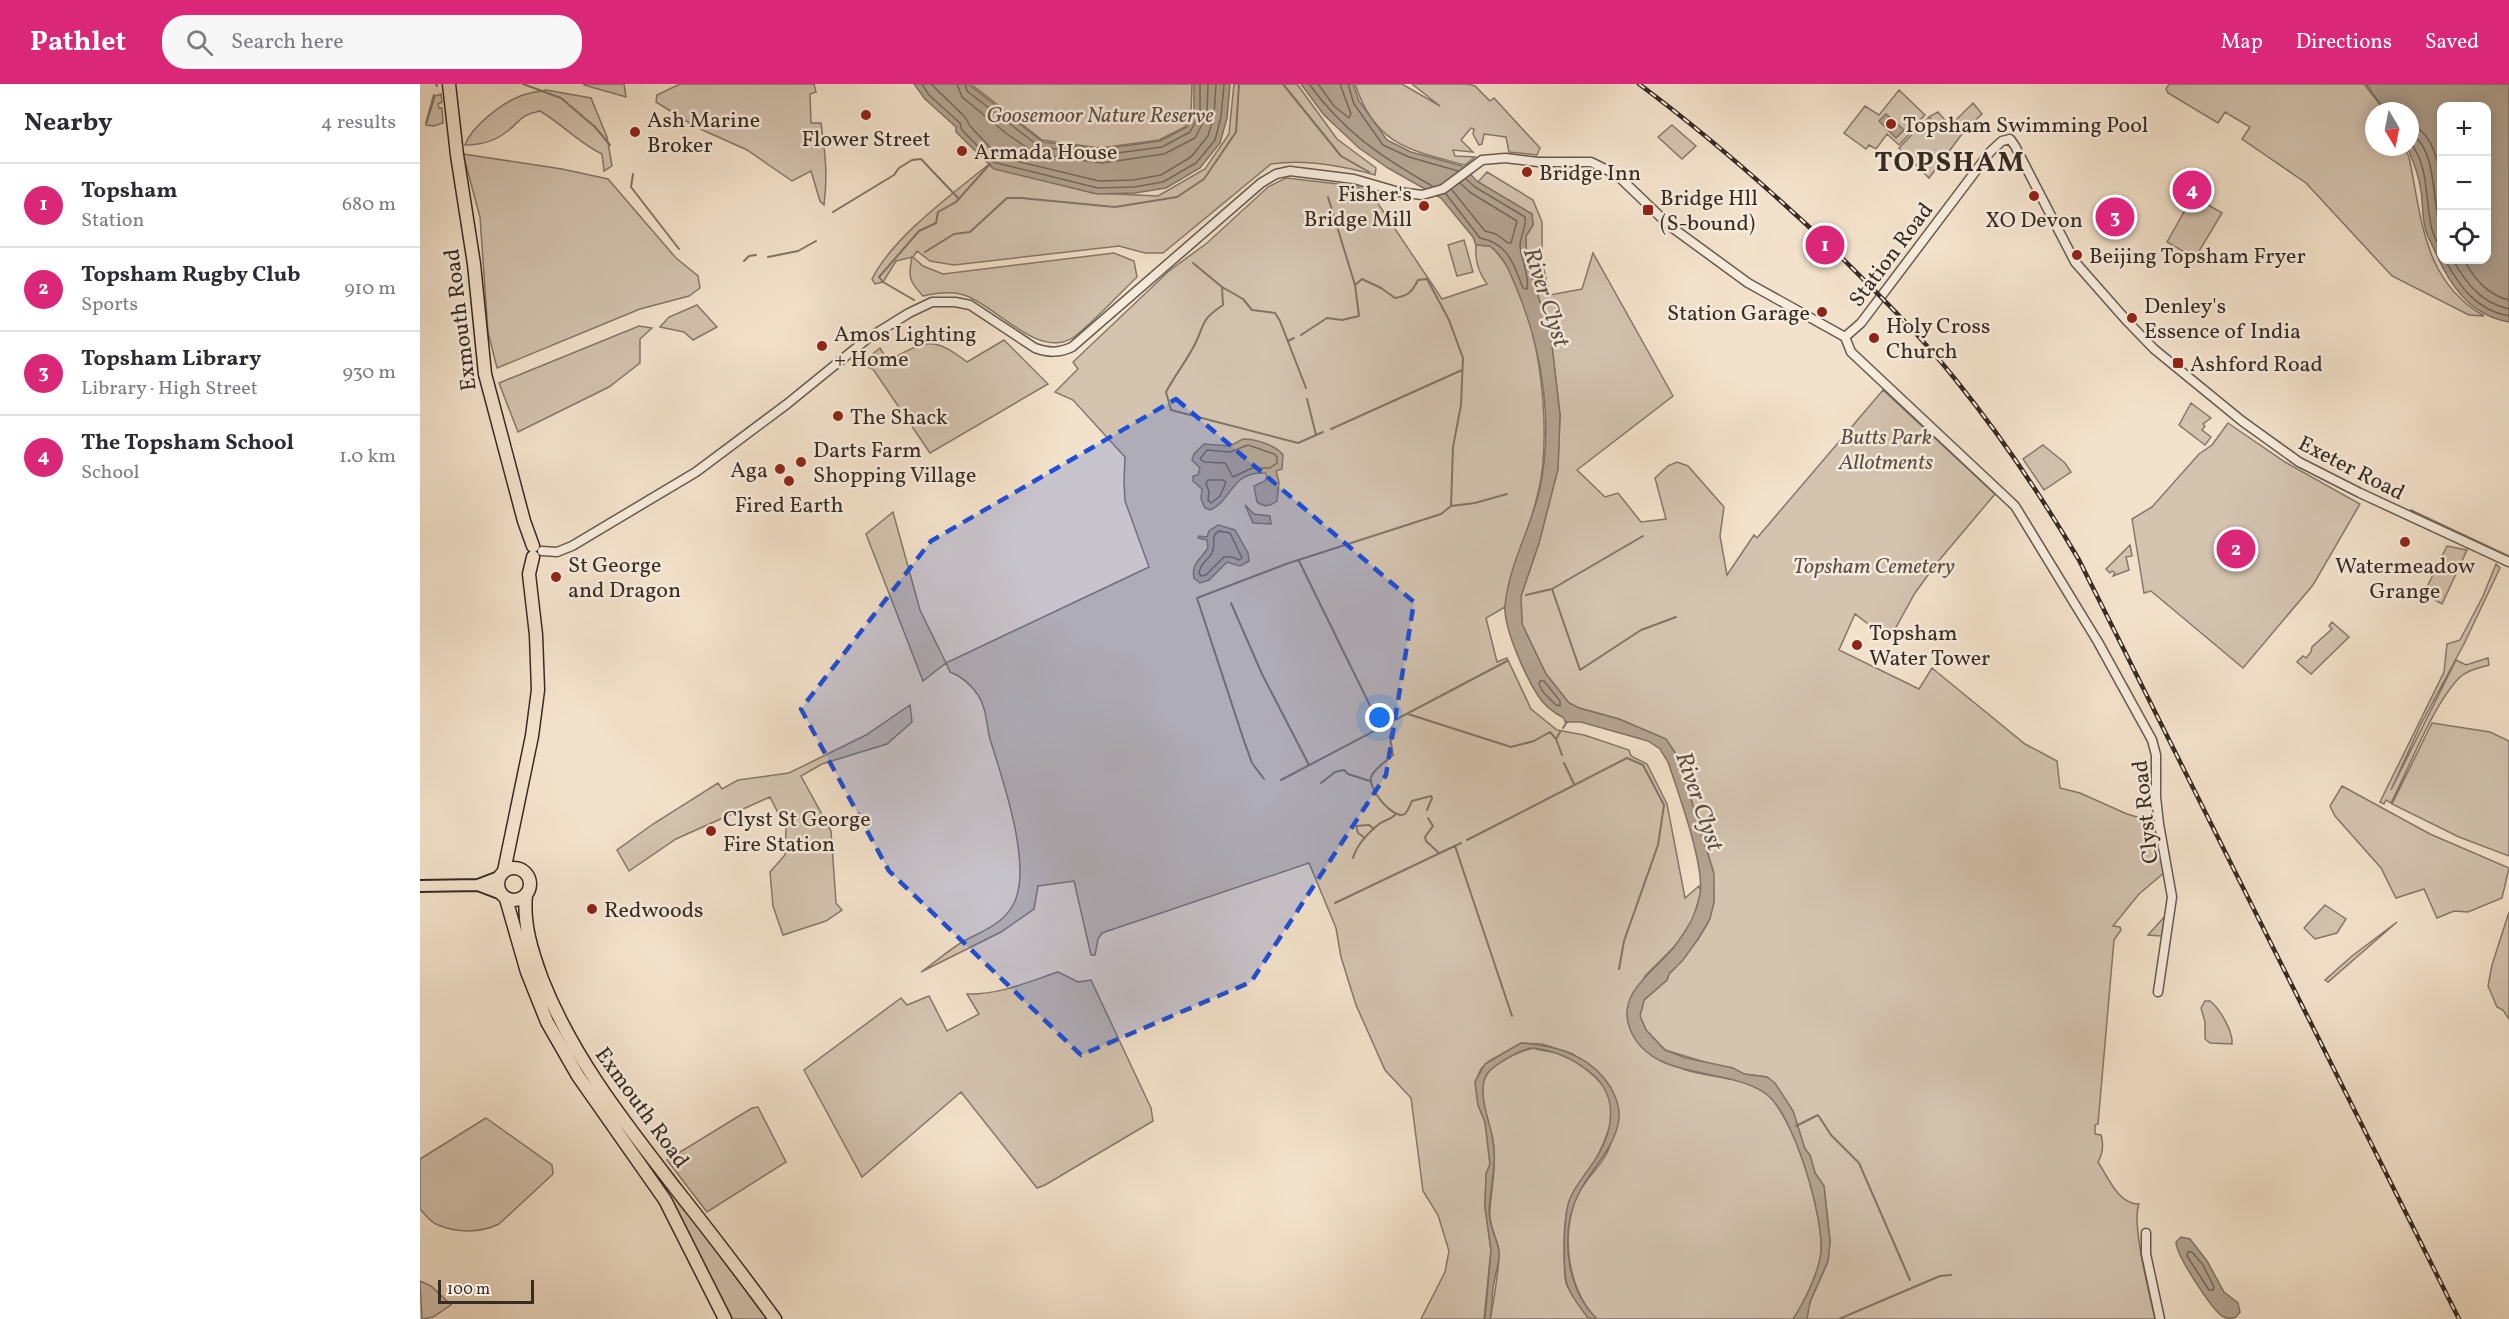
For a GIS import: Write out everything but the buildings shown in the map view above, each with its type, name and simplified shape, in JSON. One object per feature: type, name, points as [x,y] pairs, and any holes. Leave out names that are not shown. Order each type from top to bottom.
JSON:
[{"type":"highway","name":"Exmouth Road","points":[[449,84],[457,155],[474,264],[484,374],[524,521],[536,551],[529,574],[536,635],[538,690],[512,839],[501,874]]},
{"type":"highway","points":[[512,839],[521,870],[530,881],[530,889],[517,901],[503,896],[497,885],[501,874],[513,868],[521,870]]},
{"type":"highway","name":"Exmouth Road","points":[[526,895],[526,917],[533,953],[551,1001],[573,1044],[600,1088],[775,1319]]},
{"type":"highway","name":"Exmouth Road","points":[[503,896],[527,972],[547,1022],[578,1076],[665,1200],[725,1319]]},
{"type":"main road","points":[[420,886],[478,885],[501,874]]},
{"type":"main road","points":[[478,885],[503,896]]},
{"type":"street","name":"Station Road","points":[[1845,337],[1861,323],[1990,152],[2002,141],[2010,139]]},
{"type":"street","name":"Exeter Road","points":[[2010,139],[2076,262],[2143,338],[2192,380],[2304,465],[2509,562]]},
{"type":"street","points":[[536,551],[557,552],[572,546],[657,497],[735,444],[859,345],[909,313],[932,302],[955,302],[970,305],[1035,348],[1046,352],[1065,351],[1081,340],[1261,183],[1276,174],[1290,171],[1354,179],[1417,195],[1436,192],[1455,181],[1470,167],[1482,160],[1505,158],[1538,162],[1591,162],[1601,165],[1635,190],[1670,226],[1748,283],[1845,337]]},
{"type":"street","name":"Clyst Road","points":[[1845,337],[1851,352],[2009,499],[2061,579],[2098,642],[2155,749],[2156,797],[2172,897],[2158,992]]},
{"type":"street","points":[[2146,1233],[2146,1254],[2160,1319]]},
{"type":"highlighted area","points":[[1176,399],[1414,602],[1386,775],[1251,982],[1081,1055],[889,871],[801,709],[931,541]]},
{"type":"green space","points":[[624,84],[626,97],[584,85]]},
{"type":"green space","points":[[680,84],[814,84],[816,92],[810,94],[811,123],[821,123],[826,164],[824,205],[820,201],[811,171],[792,181],[747,150],[696,127],[656,102],[657,95]]},
{"type":"green space","name":"Goosemoor Nature Reserve","points":[[971,84],[1192,84],[1191,114],[1185,127],[1159,140],[1100,148],[1042,140]]},
{"type":"green space","points":[[1234,84],[1297,84],[1337,139],[1376,168],[1375,175],[1323,164],[1297,162],[1271,164],[1163,253],[1145,253],[1119,246],[954,265],[930,261],[917,251],[913,257],[923,266],[943,274],[1114,253],[1134,261],[1137,277],[1082,331],[1061,342],[1047,342],[1032,337],[964,295],[944,293],[923,296],[911,278],[912,257],[896,261],[883,282],[875,284],[872,279],[881,263],[908,232],[988,165],[1093,193],[1158,196],[1205,169],[1229,134]]},
{"type":"green space","points":[[1355,84],[1402,84],[1440,106],[1412,84],[1475,86],[1490,101],[1494,98],[1540,148],[1537,155],[1509,152],[1506,137],[1484,134],[1482,144],[1479,145],[1473,134],[1474,129],[1471,128],[1461,140],[1473,152],[1453,150],[1455,156],[1475,157],[1465,165],[1427,155],[1396,142],[1384,132],[1363,104]]},
{"type":"green space","points":[[2169,84],[2364,84],[2378,102],[2365,102],[2365,156],[2408,156],[2422,225],[2437,267],[2448,285],[2464,302],[2484,316],[2469,315],[2392,276],[2306,183],[2242,139],[2250,127],[2225,112],[2218,123],[2168,93],[2166,89]]},
{"type":"green space","points":[[546,90],[591,98],[607,137],[612,166],[604,171],[602,154],[540,111],[523,117],[496,139],[481,144],[465,145],[473,131],[503,105],[521,96]]},
{"type":"green space","points":[[1899,90],[1925,115],[1899,145],[1887,134],[1876,149],[1869,145],[1866,149],[1844,133],[1865,106],[1879,115]]},
{"type":"green space","points":[[441,94],[442,102],[438,104],[439,108],[442,108],[443,123],[434,126],[426,125],[435,96]]},
{"type":"green space","points":[[1973,103],[1982,114],[1965,130],[1929,178],[1899,148],[1928,118],[1931,119],[1929,117],[1938,112],[1950,126]]},
{"type":"green space","points":[[1672,125],[1696,146],[1682,159],[1658,137]]},
{"type":"green space","points":[[463,154],[562,169],[608,179],[676,258],[698,276],[700,288],[689,296],[640,309],[497,368],[488,332],[480,217]]},
{"type":"green space","points":[[1487,172],[1533,200],[1542,222],[1542,262],[1550,295],[1582,289],[1593,253],[1673,396],[1577,470],[1605,497],[1618,493],[1641,522],[1666,519],[1655,478],[1668,466],[1677,462],[1688,466],[1724,507],[1720,536],[1727,575],[1754,535],[1757,538],[1883,390],[1995,494],[1936,564],[1915,593],[1889,640],[1855,614],[1839,650],[1919,689],[1932,668],[2025,744],[2057,761],[2060,788],[2080,793],[2127,814],[2154,822],[2165,872],[2139,894],[2113,926],[2120,927],[2121,930],[2114,940],[2098,1124],[2095,1125],[2095,1134],[2101,1135],[2102,1142],[2098,1162],[2110,1182],[2125,1200],[2139,1204],[2137,1227],[2139,1243],[2155,1319],[1806,1319],[1810,1302],[1828,1261],[1830,1241],[1824,1186],[1815,1173],[1810,1155],[1805,1149],[1793,1111],[1775,1084],[1767,1077],[1744,1074],[1665,1050],[1646,1030],[1640,1016],[1644,1000],[1667,980],[1669,974],[1698,939],[1708,923],[1714,902],[1713,870],[1678,757],[1666,739],[1619,719],[1569,703],[1546,674],[1522,624],[1521,596],[1539,543],[1558,469],[1560,415],[1551,337],[1533,280],[1526,248],[1526,236],[1533,225],[1532,214],[1478,182]]},
{"type":"green space","points":[[1286,178],[1356,186],[1371,193],[1442,299],[1487,284],[1478,266],[1476,245],[1490,246],[1507,266],[1520,294],[1531,327],[1543,399],[1544,435],[1543,467],[1538,493],[1505,607],[1486,618],[1497,662],[1507,658],[1531,709],[1557,730],[1584,735],[1629,750],[1631,756],[1647,764],[1667,804],[1685,898],[1699,886],[1701,892],[1693,919],[1677,944],[1645,976],[1627,1015],[1678,1066],[1693,1072],[1735,1080],[1755,1087],[1776,1104],[1786,1122],[1805,1167],[1821,1236],[1821,1252],[1814,1278],[1793,1319],[1597,1319],[1578,1291],[1569,1257],[1568,1238],[1574,1204],[1581,1189],[1609,1149],[1613,1131],[1615,1096],[1573,1054],[1542,1044],[1521,1043],[1489,1061],[1481,1069],[1475,1082],[1478,1105],[1485,1122],[1490,1164],[1486,1175],[1485,1207],[1491,1250],[1484,1319],[1421,1319],[1445,1272],[1449,1251],[1438,1215],[1423,1191],[1411,1098],[1385,1070],[1356,1005],[1341,957],[1336,928],[1309,863],[1102,933],[1098,939],[1095,955],[1091,955],[1074,881],[1038,886],[1034,909],[1001,932],[921,972],[962,942],[1003,918],[1013,905],[1019,889],[1020,869],[1014,823],[983,706],[972,688],[962,678],[950,672],[946,663],[1149,567],[1125,501],[1125,457],[1073,400],[1055,392],[1078,369],[1073,362],[1169,271],[1207,243],[1268,187]]},
{"type":"green space","points":[[2193,196],[2222,213],[2195,258],[2167,242]]},
{"type":"green space","points":[[1464,240],[1473,272],[1457,276],[1448,245]]},
{"type":"green space","points":[[697,305],[717,327],[693,340],[684,332],[660,327],[669,317]]},
{"type":"green space","points":[[639,326],[652,328],[640,339],[640,363],[609,387],[518,432],[499,383]]},
{"type":"green space","points":[[1004,340],[1048,384],[930,453],[873,369],[860,364],[880,348],[888,361],[920,345],[928,344],[945,348],[967,362]]},
{"type":"green space","points":[[2191,403],[2211,418],[2203,424],[2205,426],[2202,430],[2211,437],[2205,445],[2179,425]]},
{"type":"green space","points":[[2228,423],[2285,462],[2360,504],[2313,585],[2243,668],[2151,591],[2144,593],[2132,519],[2152,507],[2199,454],[2212,445]]},
{"type":"green space","points":[[2043,445],[2065,463],[2071,472],[2044,490],[2023,459]]},
{"type":"green space","points":[[2411,510],[2509,556],[2509,559],[2411,513]]},
{"type":"green space","points":[[893,512],[920,610],[946,663],[923,681],[866,534]]},
{"type":"green space","points":[[2130,545],[2132,556],[2126,557],[2129,570],[2113,576],[2115,573],[2112,571],[2110,573],[2106,569]]},
{"type":"green space","points":[[2447,546],[2467,550],[2442,604],[2428,596],[2426,589]]},
{"type":"green space","points":[[2496,564],[2500,568],[2464,644],[2420,726],[2391,790],[2456,660],[2466,665],[2488,658],[2489,665],[2466,673],[2449,690],[2431,720],[2391,803],[2386,800],[2384,804],[2380,802],[2444,672],[2447,644],[2460,640],[2483,596]]},
{"type":"green space","points":[[2332,622],[2349,637],[2311,674],[2297,662],[2303,656],[2306,658],[2312,647],[2332,629],[2329,626]]},
{"type":"green space","points":[[910,705],[912,722],[887,744],[822,764],[801,776],[831,831],[836,903],[842,910],[826,921],[783,935],[773,906],[770,872],[785,855],[786,829],[770,797],[676,839],[629,871],[617,850],[718,783],[722,789],[738,780],[789,773],[866,735]]},
{"type":"green space","points":[[2432,723],[2490,732],[2509,741],[2509,856],[2459,837],[2392,804]]},
{"type":"green space","points":[[2342,786],[2430,834],[2509,868],[2502,898],[2468,912],[2454,911],[2437,918],[2424,889],[2396,898],[2381,868],[2335,816],[2330,806]]},
{"type":"green space","points":[[2325,905],[2346,919],[2337,933],[2315,939],[2304,928]]},
{"type":"green space","points":[[2509,912],[2509,1019],[2503,1010],[2497,1007],[2488,986],[2492,965]]},
{"type":"green space","points":[[2167,914],[2162,936],[2148,935]]},
{"type":"green space","points":[[2397,922],[2328,982],[2325,980],[2352,956]]},
{"type":"green space","points":[[1058,972],[1078,982],[1091,980],[1151,1108],[1153,1121],[1037,1188],[961,1092],[862,1177],[804,1070],[901,998],[907,1005],[929,996],[947,1031],[979,1014],[967,994],[1002,990]]},
{"type":"green space","points":[[2205,1001],[2210,1001],[2222,1015],[2232,1044],[2210,1043],[2205,1039],[2205,1022],[2201,1008]]},
{"type":"green space","points":[[1534,1048],[1566,1057],[1586,1069],[1603,1086],[1612,1107],[1612,1118],[1603,1145],[1573,1194],[1566,1217],[1565,1278],[1567,1286],[1589,1319],[1490,1319],[1499,1251],[1490,1215],[1494,1158],[1493,1141],[1483,1100],[1483,1083],[1485,1077],[1496,1065],[1520,1052]]},
{"type":"green space","points":[[758,1107],[786,1162],[707,1212],[667,1160],[752,1108]]},
{"type":"green space","points":[[486,1118],[552,1165],[553,1174],[499,1224],[492,1227],[469,1231],[445,1228],[435,1224],[420,1209],[420,1159]]},
{"type":"green space","points":[[653,1168],[768,1319],[729,1319],[650,1171]]},
{"type":"green space","points":[[420,1281],[431,1286],[451,1305],[433,1317],[422,1319]]},
{"type":"water","points":[[914,84],[968,84],[1043,142],[1102,149],[1160,141],[1187,127],[1194,112],[1194,84],[1230,84],[1227,118],[1220,143],[1200,168],[1166,188],[1135,193],[1097,194],[994,169],[956,132],[956,127],[925,99]]},
{"type":"water","points":[[1301,84],[1353,84],[1359,101],[1387,140],[1411,152],[1462,166],[1478,182],[1532,214],[1533,225],[1526,236],[1526,248],[1533,280],[1551,337],[1560,415],[1558,469],[1539,543],[1521,596],[1522,624],[1546,674],[1569,703],[1619,719],[1666,739],[1678,757],[1714,874],[1714,902],[1710,919],[1698,939],[1683,960],[1669,974],[1667,980],[1644,1000],[1640,1016],[1646,1030],[1665,1050],[1686,1058],[1733,1068],[1744,1074],[1767,1077],[1775,1083],[1793,1111],[1805,1149],[1810,1155],[1815,1173],[1824,1186],[1830,1242],[1828,1261],[1810,1302],[1807,1319],[1793,1319],[1814,1278],[1821,1252],[1821,1236],[1805,1167],[1796,1143],[1776,1104],[1765,1093],[1749,1085],[1691,1071],[1654,1058],[1640,1046],[1630,1029],[1627,1015],[1628,1003],[1641,982],[1681,938],[1694,914],[1700,894],[1699,866],[1695,848],[1668,762],[1660,749],[1648,741],[1581,722],[1565,722],[1564,718],[1549,708],[1537,694],[1521,663],[1507,626],[1505,605],[1507,590],[1539,492],[1546,442],[1544,390],[1540,365],[1527,315],[1518,292],[1500,256],[1490,246],[1476,245],[1473,237],[1441,198],[1388,168],[1359,148],[1324,115]]},
{"type":"water","points":[[2366,84],[2509,84],[2509,322],[2483,313],[2472,305],[2454,286],[2441,264],[2491,264],[2491,102],[2437,102],[2437,256],[2426,233],[2422,196],[2411,156],[2419,156],[2419,102],[2379,102]]},
{"type":"water","points":[[1886,114],[1904,130],[1896,138],[1879,121]]},
{"type":"water","points":[[1243,439],[1265,443],[1283,455],[1282,469],[1276,471],[1279,482],[1277,501],[1267,506],[1257,502],[1254,486],[1265,481],[1267,476],[1265,473],[1254,474],[1239,481],[1218,505],[1210,510],[1205,508],[1201,499],[1202,489],[1193,481],[1193,476],[1198,475],[1200,468],[1192,460],[1194,454],[1204,444],[1230,446]]},
{"type":"water","points":[[1245,505],[1254,514],[1270,516],[1271,524],[1253,523]]},
{"type":"water","points":[[1218,525],[1235,530],[1248,553],[1249,561],[1240,566],[1227,562],[1209,580],[1200,583],[1194,578],[1193,573],[1197,562],[1208,548],[1207,540],[1198,538],[1199,536],[1207,537],[1209,531]]},
{"type":"water","points":[[1521,1043],[1548,1046],[1584,1060],[1603,1077],[1611,1088],[1619,1110],[1617,1129],[1613,1139],[1580,1191],[1569,1223],[1569,1258],[1572,1275],[1586,1306],[1597,1319],[1588,1318],[1568,1287],[1564,1258],[1565,1231],[1569,1201],[1578,1183],[1598,1155],[1607,1134],[1611,1112],[1609,1101],[1600,1082],[1585,1068],[1556,1053],[1533,1048],[1516,1054],[1490,1070],[1484,1081],[1483,1096],[1494,1146],[1489,1217],[1499,1255],[1490,1319],[1485,1319],[1491,1250],[1485,1207],[1486,1174],[1490,1164],[1485,1122],[1478,1105],[1475,1082],[1485,1064]]},
{"type":"water","points":[[2181,1237],[2190,1239],[2207,1261],[2224,1292],[2238,1303],[2240,1312],[2236,1317],[2222,1316],[2203,1292],[2178,1249],[2176,1242]]},
{"type":"waterway","points":[[523,84],[561,98],[595,127],[610,145]]},
{"type":"waterway","points":[[925,252],[954,234],[970,232],[1007,198],[1115,207],[1177,197],[1204,179],[1236,132],[1239,84]]},
{"type":"waterway","points":[[1283,84],[1341,156],[1369,172]]},
{"type":"waterway","points":[[426,123],[434,95]]},
{"type":"waterway","points":[[833,212],[894,175],[899,168],[912,160],[921,159],[959,199]]},
{"type":"waterway","points":[[914,300],[883,282],[879,277],[919,231],[936,223],[938,212],[956,202],[990,164]]},
{"type":"waterway","points":[[633,174],[631,187],[679,249]]},
{"type":"waterway","points":[[1301,335],[1327,318],[1342,320],[1359,316],[1355,285],[1328,197]]},
{"type":"waterway","points":[[768,257],[798,251],[816,241]]},
{"type":"waterway","points":[[744,261],[749,256],[756,255]]},
{"type":"waterway","points":[[1193,263],[1222,287],[1223,305],[1205,321],[1193,348],[1166,392],[1171,410],[1298,443],[1323,432]]},
{"type":"waterway","points":[[1355,285],[1362,279],[1395,298],[1409,293],[1418,280],[1427,279],[1449,320],[1463,358],[1461,405],[1453,447],[1451,506],[1475,503],[1507,494]]},
{"type":"waterway","points":[[1222,287],[1243,299],[1252,310],[1275,313],[1306,388]]},
{"type":"waterway","points":[[1288,341],[1294,338]]},
{"type":"waterway","points":[[1331,429],[1462,370]]},
{"type":"waterway","points":[[1307,399],[1316,435]]},
{"type":"waterway","points":[[1264,779],[1252,763],[1197,598],[1286,564],[1441,514],[1451,506]]},
{"type":"waterway","points":[[1526,595],[1552,589],[1643,536]]},
{"type":"waterway","points":[[1299,561],[1381,728]]},
{"type":"waterway","points":[[1552,589],[1580,670],[1641,630],[1676,617]]},
{"type":"waterway","points":[[1231,603],[1262,674],[1309,765]]},
{"type":"waterway","points":[[1281,780],[1507,661]]},
{"type":"waterway","points":[[1408,714],[1511,747],[1534,741],[1550,732],[1556,739]]},
{"type":"waterway","points":[[1563,728],[1567,722]]},
{"type":"waterway","points":[[1392,729],[1390,737],[1393,755],[1372,775],[1371,780],[1376,794],[1388,808],[1400,815],[1405,814],[1412,801],[1431,796],[1427,810]]},
{"type":"waterway","points":[[1560,732],[1556,739],[1562,755]]},
{"type":"waterway","points":[[1467,840],[1627,758],[1643,765],[1664,805],[1658,845],[1624,941],[1619,969]]},
{"type":"waterway","points":[[1564,763],[1574,784]]},
{"type":"waterway","points":[[1321,783],[1335,772],[1344,770],[1348,774],[1370,781]]},
{"type":"waterway","points":[[1353,858],[1360,843],[1367,835],[1379,824],[1395,815]]},
{"type":"waterway","points":[[1428,818],[1433,826],[1425,837],[1426,841],[1439,853]]},
{"type":"waterway","points":[[1365,838],[1358,833],[1356,826],[1369,825],[1374,829]]},
{"type":"waterway","points":[[1335,903],[1461,843]]},
{"type":"waterway","points":[[1455,846],[1512,1016]]},
{"type":"waterway","points":[[1796,1126],[1818,1115],[1831,1135],[1859,1163],[1910,1280]]},
{"type":"waterway","points":[[1839,1319],[1940,1276],[1951,1275]]},
{"type":"railway","points":[[1639,84],[1767,189],[1885,301],[1955,379],[1989,422],[2036,490],[2079,560],[2459,1319]]},
{"type":"place","name":"Flower Street","points":[[866,115]]},
{"type":"place","name":"Topsham Swimming Pool","points":[[1891,124]]},
{"type":"place","name":"Ash Marine Broker","points":[[635,132]]},
{"type":"place","name":"Armada House","points":[[962,151]]},
{"type":"place","name":"Bridge Inn","points":[[1527,172]]},
{"type":"place","name":"The Topsham School","points":[[2192,190]]},
{"type":"place","name":"XO Devon","points":[[2034,196]]},
{"type":"place","name":"Fisher's Bridge Mill","points":[[1424,206]]},
{"type":"place","name":"Bridge Hll (S-bound)","points":[[1648,210]]},
{"type":"place","name":"Topsham Library","points":[[2115,217]]},
{"type":"place","name":"Topsham","points":[[1825,245]]},
{"type":"place","name":"Beijing Topsham Fryer","points":[[2077,255]]},
{"type":"place","name":"Station Garage","points":[[1822,312]]},
{"type":"place","name":"Denley's Essence of India","points":[[2132,318]]},
{"type":"place","name":"Holy Cross Church","points":[[1874,338]]},
{"type":"place","name":"Amos Lighting + Home","points":[[822,346]]},
{"type":"place","name":"Ashford Road","points":[[2178,363]]},
{"type":"place","name":"The Shack","points":[[838,416]]},
{"type":"place","name":"Darts Farm Shopping Village","points":[[801,462]]},
{"type":"place","name":"Aga","points":[[780,469]]},
{"type":"place","name":"Fired Earth","points":[[789,481]]},
{"type":"place","name":"Watermeadow Grange","points":[[2405,542]]},
{"type":"place","name":"Topsham Rugby Club","points":[[2236,549]]},
{"type":"place","name":"St George and Dragon","points":[[556,577]]},
{"type":"place","name":"Topsham Water Tower","points":[[1857,645]]},
{"type":"place","name":"Clyst St George Fire Station","points":[[711,831]]},
{"type":"place","name":"Redwoods","points":[[592,909]]},
{"type":"district","name":"TOPSHAM","points":[[1950,161]]},
{"type":"water label","name":"River Clyst","points":[[1547,297]]},
{"type":"water label","name":"River Clyst","points":[[1700,801]]},
{"type":"park label","name":"Butts Park Allotments","points":[[1886,448]]},
{"type":"park label","name":"Topsham Cemetery","points":[[1874,565]]}]
